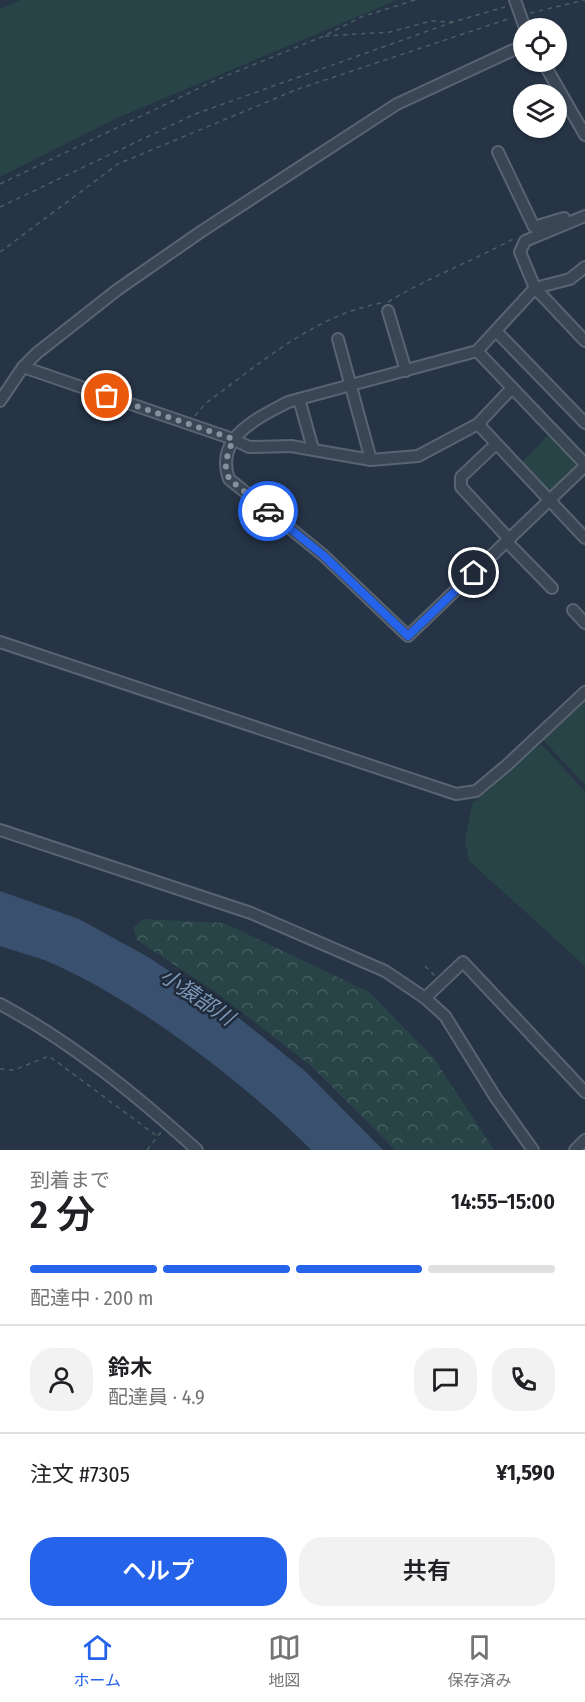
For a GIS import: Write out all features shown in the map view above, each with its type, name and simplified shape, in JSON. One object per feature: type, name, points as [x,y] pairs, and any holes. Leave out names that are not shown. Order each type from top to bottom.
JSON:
[{"type":"street","points":[[515,2],[519,16]]},
{"type":"street","points":[[0,401],[23,367],[37,353],[117,290],[324,150],[397,104],[513,50]]},
{"type":"street","points":[[549,72],[585,135]]},
{"type":"street","points":[[498,152],[534,227],[585,215]]},
{"type":"street","points":[[585,215],[525,241],[520,252],[535,288],[585,341]]},
{"type":"street","points":[[477,351],[585,465],[408,636],[323,555],[229,479],[225,463],[233,439],[241,429],[273,410],[299,399],[477,351],[535,288],[570,279],[585,267]]},
{"type":"street","points":[[388,311],[406,371]]},
{"type":"street","points":[[496,331],[585,423]]},
{"type":"street","points":[[339,339],[371,460]]},
{"type":"street","points":[[23,367],[233,439],[249,447],[313,449],[371,460],[418,456],[478,424],[512,388]]},
{"type":"street","points":[[299,399],[313,449]]},
{"type":"street","points":[[478,424],[585,538]]},
{"type":"street","points":[[496,444],[460,477],[461,487],[552,588]]},
{"type":"street","points":[[573,610],[585,623]]},
{"type":"street","points":[[0,642],[456,794],[476,790],[507,765],[585,692]]},
{"type":"street","points":[[0,830],[152,879],[285,926],[385,971],[424,998],[445,1017],[496,1098],[533,1150]]},
{"type":"street","points":[[424,998],[463,962],[585,1092]]},
{"type":"street","points":[[0,1004],[30,1020],[89,1060],[197,1150]]},
{"type":"street","points":[[575,1150],[585,1140]]},
{"type":"path","points":[[0,184],[150,110],[324,36],[361,17],[415,0]]},
{"type":"path","points":[[0,252],[118,164],[298,89],[519,16],[585,0]]},
{"type":"path","points":[[0,207],[195,114],[515,2]]},
{"type":"path","points":[[324,36],[369,35],[431,21],[453,22]]},
{"type":"path","points":[[192,425],[206,403],[308,330],[352,309],[388,302],[424,280],[471,262],[534,227]]},
{"type":"path","points":[[425,966],[441,982]]},
{"type":"path","points":[[0,1069],[14,1070],[50,1056],[158,1137]]},
{"type":"path","points":[[147,1150],[168,1125]]},
{"type":"green space","points":[[20,0],[397,0],[115,119],[0,177],[0,9]]},
{"type":"green space","points":[[550,433],[577,460],[576,467],[551,490],[546,490],[521,463]]},
{"type":"green space","points":[[585,702],[585,785],[543,740]]},
{"type":"green space","points":[[541,744],[585,791],[585,966],[469,861],[465,841],[472,804]]},
{"type":"green space","points":[[143,919],[224,923],[369,992],[433,1057],[494,1150],[395,1150],[310,1065],[218,994],[137,940],[133,928]]},
{"type":"water","name":"小猿部川","points":[[0,891],[79,919],[148,957],[234,1014],[305,1071],[383,1150],[311,1150],[254,1097],[149,1018],[77,975],[44,960],[0,946]]},
{"type":"way so far","points":[[107,396],[233,439],[225,463],[229,479],[268,511]]},
{"type":"route","points":[[268,511],[323,555],[408,636],[474,573]]}]
